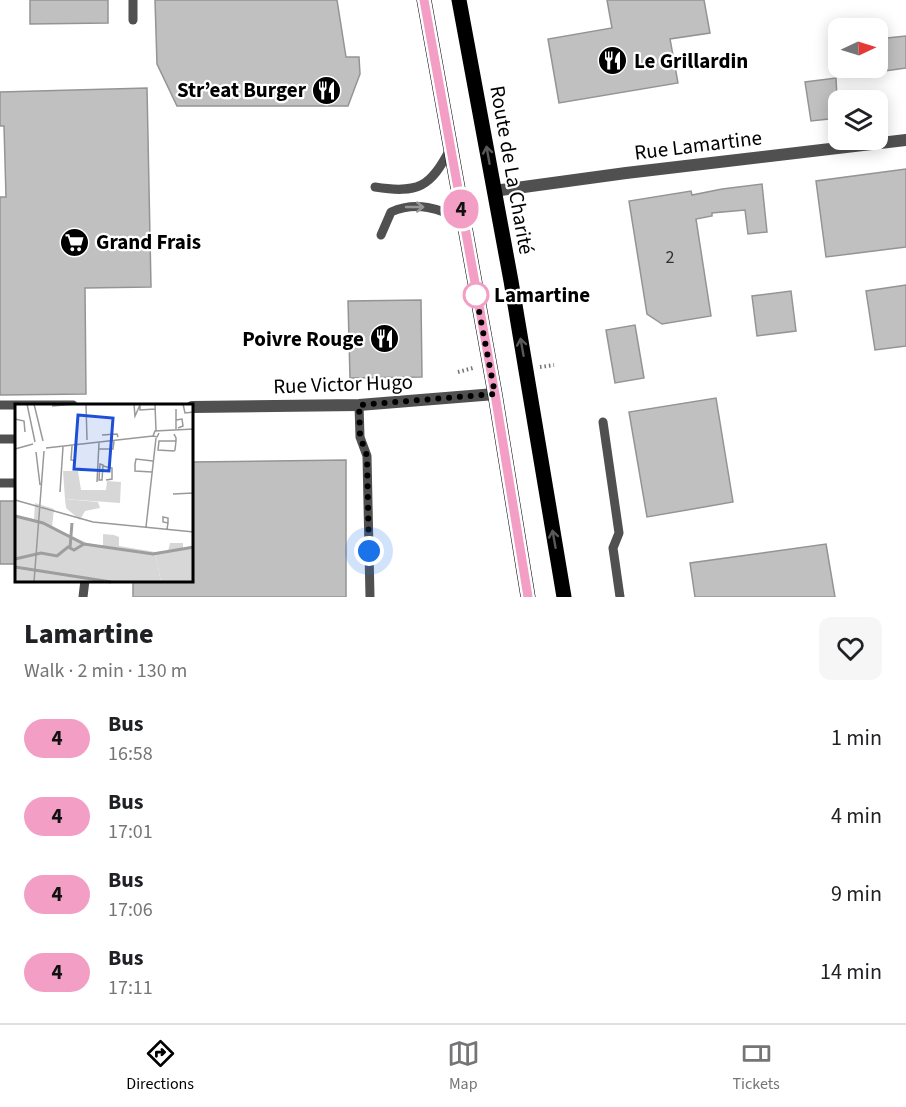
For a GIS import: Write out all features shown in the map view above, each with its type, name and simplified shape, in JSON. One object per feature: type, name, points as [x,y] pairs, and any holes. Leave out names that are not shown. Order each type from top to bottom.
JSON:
[{"type":"main road","points":[[424,0],[495,394],[528,597]]},
{"type":"main road","name":"Route de La Charité","points":[[459,0],[564,597]]},
{"type":"street","name":"Rue Lamartine","points":[[494,191],[906,140]]},
{"type":"street","name":"Rue Victor Hugo","points":[[194,407],[359,405],[495,394]]},
{"type":"lane","points":[[133,0],[133,20]]},
{"type":"lane","points":[[375,187],[398,189],[422,185],[431,180],[439,170],[451,147]]},
{"type":"lane","points":[[381,235],[391,212],[400,208],[415,206],[440,209],[462,221]]},
{"type":"lane","points":[[359,405],[360,436],[367,456],[370,597]]},
{"type":"lane","points":[[603,422],[620,533],[614,548],[620,597]]},
{"type":"lane","points":[[84,597],[85,582]]},
{"type":"path","points":[[458,372],[479,366]]},
{"type":"building","points":[[30,0],[108,0],[108,23],[30,24]]},
{"type":"building","points":[[155,0],[337,0],[346,57],[359,57],[360,74],[348,106],[177,106],[157,64]]},
{"type":"building","name":"Le Grillardin","points":[[607,0],[704,0],[710,33],[670,39],[678,83],[559,103],[548,39],[612,28]]},
{"type":"building","points":[[906,36],[906,68],[888,71],[888,38]]},
{"type":"building","points":[[836,78],[837,90],[828,90],[828,119],[811,121],[805,82]]},
{"type":"building","points":[[147,88],[151,287],[85,288],[86,394],[0,395],[0,197],[6,197],[4,126],[0,126],[0,92]]},
{"type":"building","points":[[906,169],[906,247],[826,257],[816,181]]},
{"type":"building","points":[[762,184],[767,232],[748,234],[745,210],[712,213],[712,216],[696,219],[711,316],[662,324],[647,314],[629,201],[691,191],[692,195]]},
{"type":"building","points":[[906,285],[906,346],[875,350],[866,291]]},
{"type":"building","points":[[791,291],[796,331],[757,336],[752,296]]},
{"type":"building","name":"Poivre Rouge","points":[[421,300],[422,377],[350,378],[348,301]]},
{"type":"building","points":[[635,325],[644,378],[615,383],[606,330]]},
{"type":"building","points":[[716,398],[733,502],[647,517],[629,412]]},
{"type":"building","points":[[346,460],[346,597],[133,597],[133,582],[194,582],[194,462]]},
{"type":"building","points":[[0,501],[15,501],[15,564],[0,564]]},
{"type":"building","points":[[826,544],[835,597],[695,597],[690,563]]},
{"type":"bus line","name":"4","points":[[424,0],[495,394],[528,597]]},
{"type":"place","name":"Le Grillardin","points":[[613,61]]},
{"type":"place","name":"Str’eat Burger","points":[[327,90]]},
{"type":"place","name":"Grand Frais","points":[[75,242]]},
{"type":"place","name":"Lamartine","points":[[476,295]]},
{"type":"place","name":"Poivre Rouge","points":[[385,339]]},
{"type":"route","points":[[369,551],[367,456],[360,436],[359,405],[495,394],[476,295]]}]
